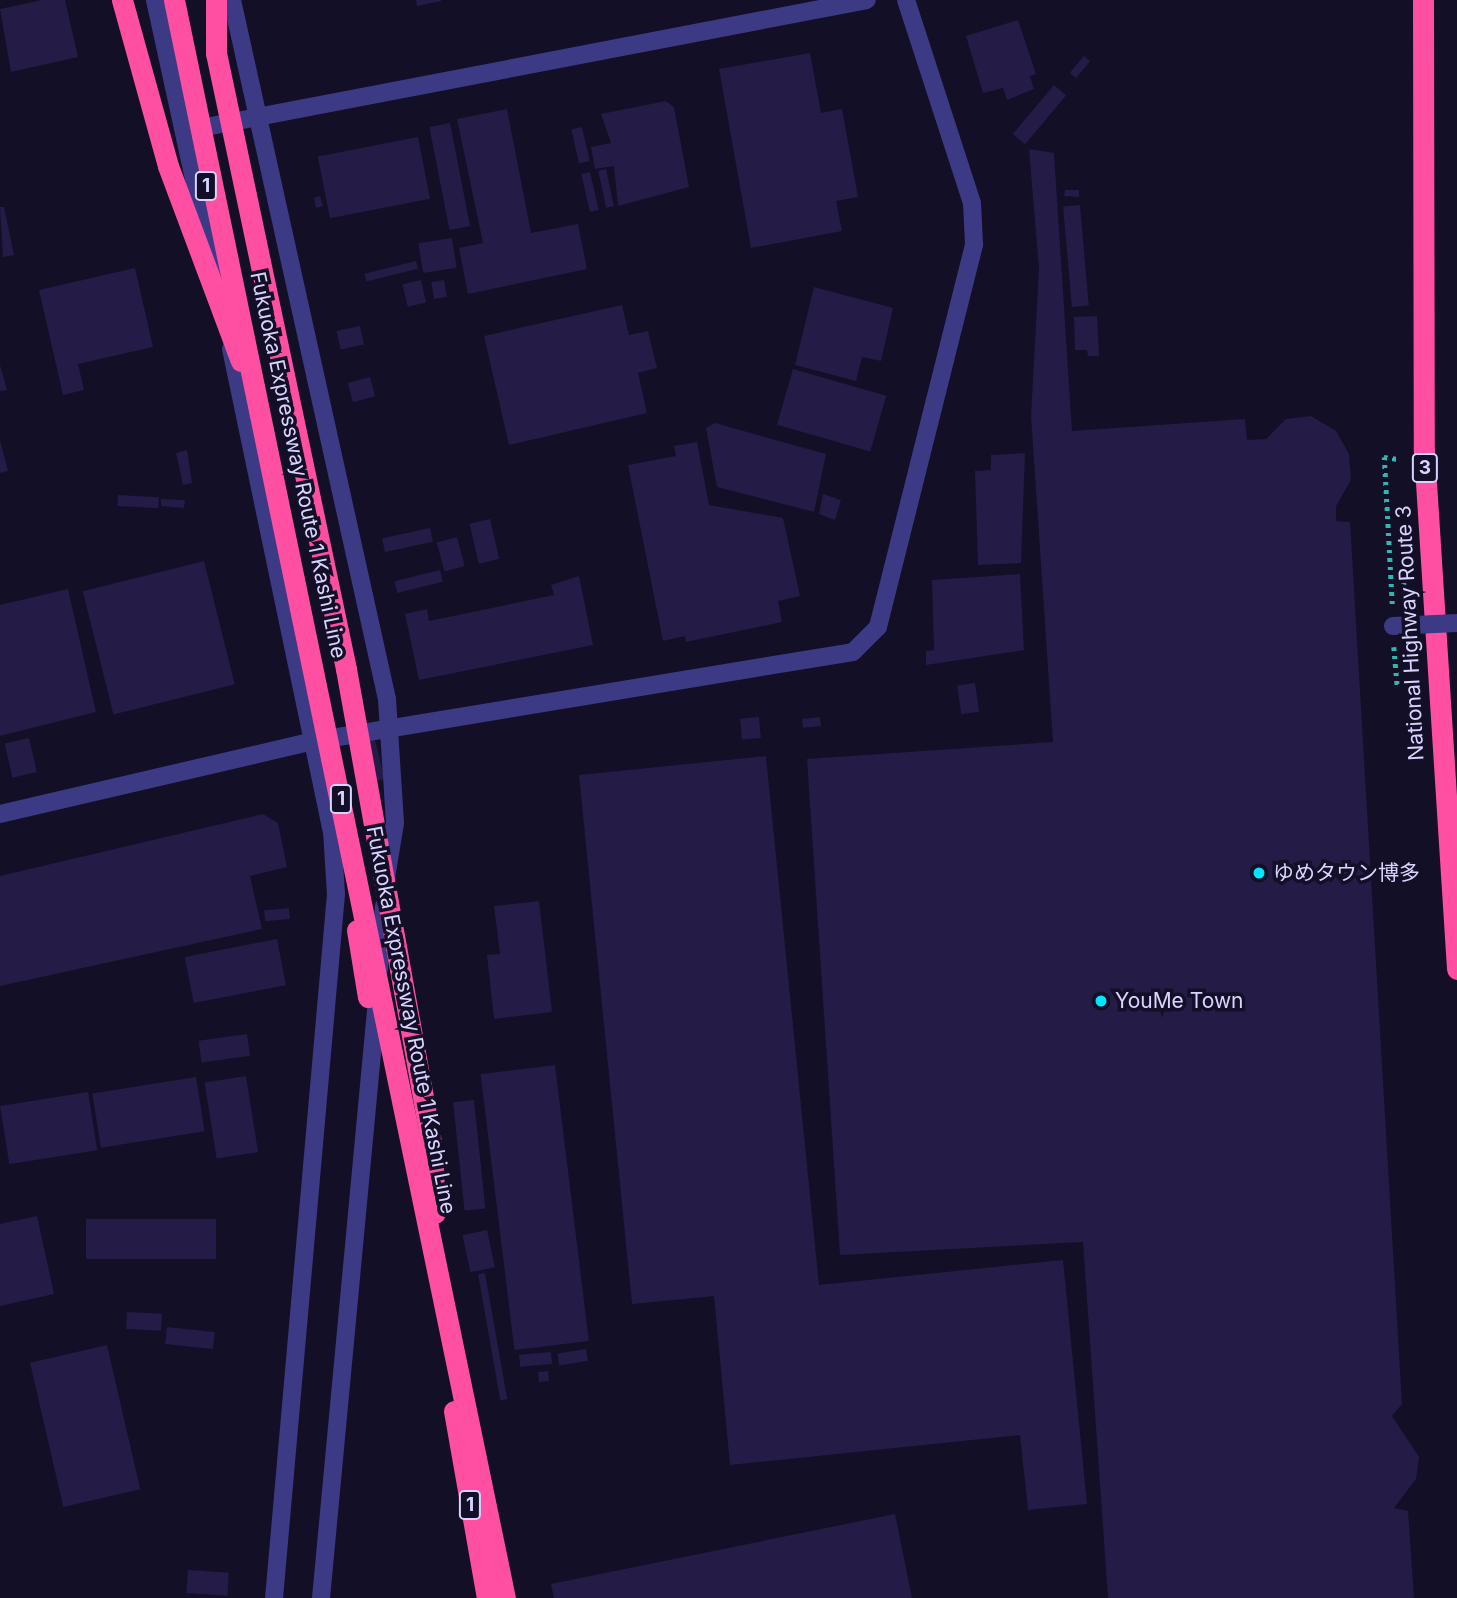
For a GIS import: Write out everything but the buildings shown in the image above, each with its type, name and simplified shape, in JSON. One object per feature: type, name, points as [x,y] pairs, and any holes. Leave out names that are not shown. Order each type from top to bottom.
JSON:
[{"type":"highway","points":[[122,0],[168,166],[246,373]]},
{"type":"highway","name":"Fukuoka Expressway Route 1 Kashi Line","points":[[167,0],[246,373],[487,1598]]},
{"type":"highway","name":"Fukuoka Expressway Route 1 Kashi Line","points":[[174,0],[505,1598]]},
{"type":"highway","points":[[216,0],[216,53],[346,669],[432,1147],[437,1269]]},
{"type":"highway","name":"National Highway Route 3","points":[[1423,0],[1423,451],[1457,969]]},
{"type":"street","points":[[155,0],[314,741],[336,894],[274,1598]]},
{"type":"street","points":[[232,0],[391,729],[395,823],[321,1598]]},
{"type":"street","points":[[185,131],[867,0]]},
{"type":"street","points":[[0,814],[314,741],[853,652],[878,627],[974,244],[972,203],[906,0]]},
{"type":"street","points":[[1399,622],[1457,623]]},
{"type":"path","points":[[1398,469],[1398,456],[1384,457],[1399,622]]},
{"type":"path","points":[[1397,685],[1402,550]]},
{"type":"place","name":"ゆめタウン博多","points":[[1259,873]]},
{"type":"place","name":"YouMe Town","points":[[1101,1001]]}]
